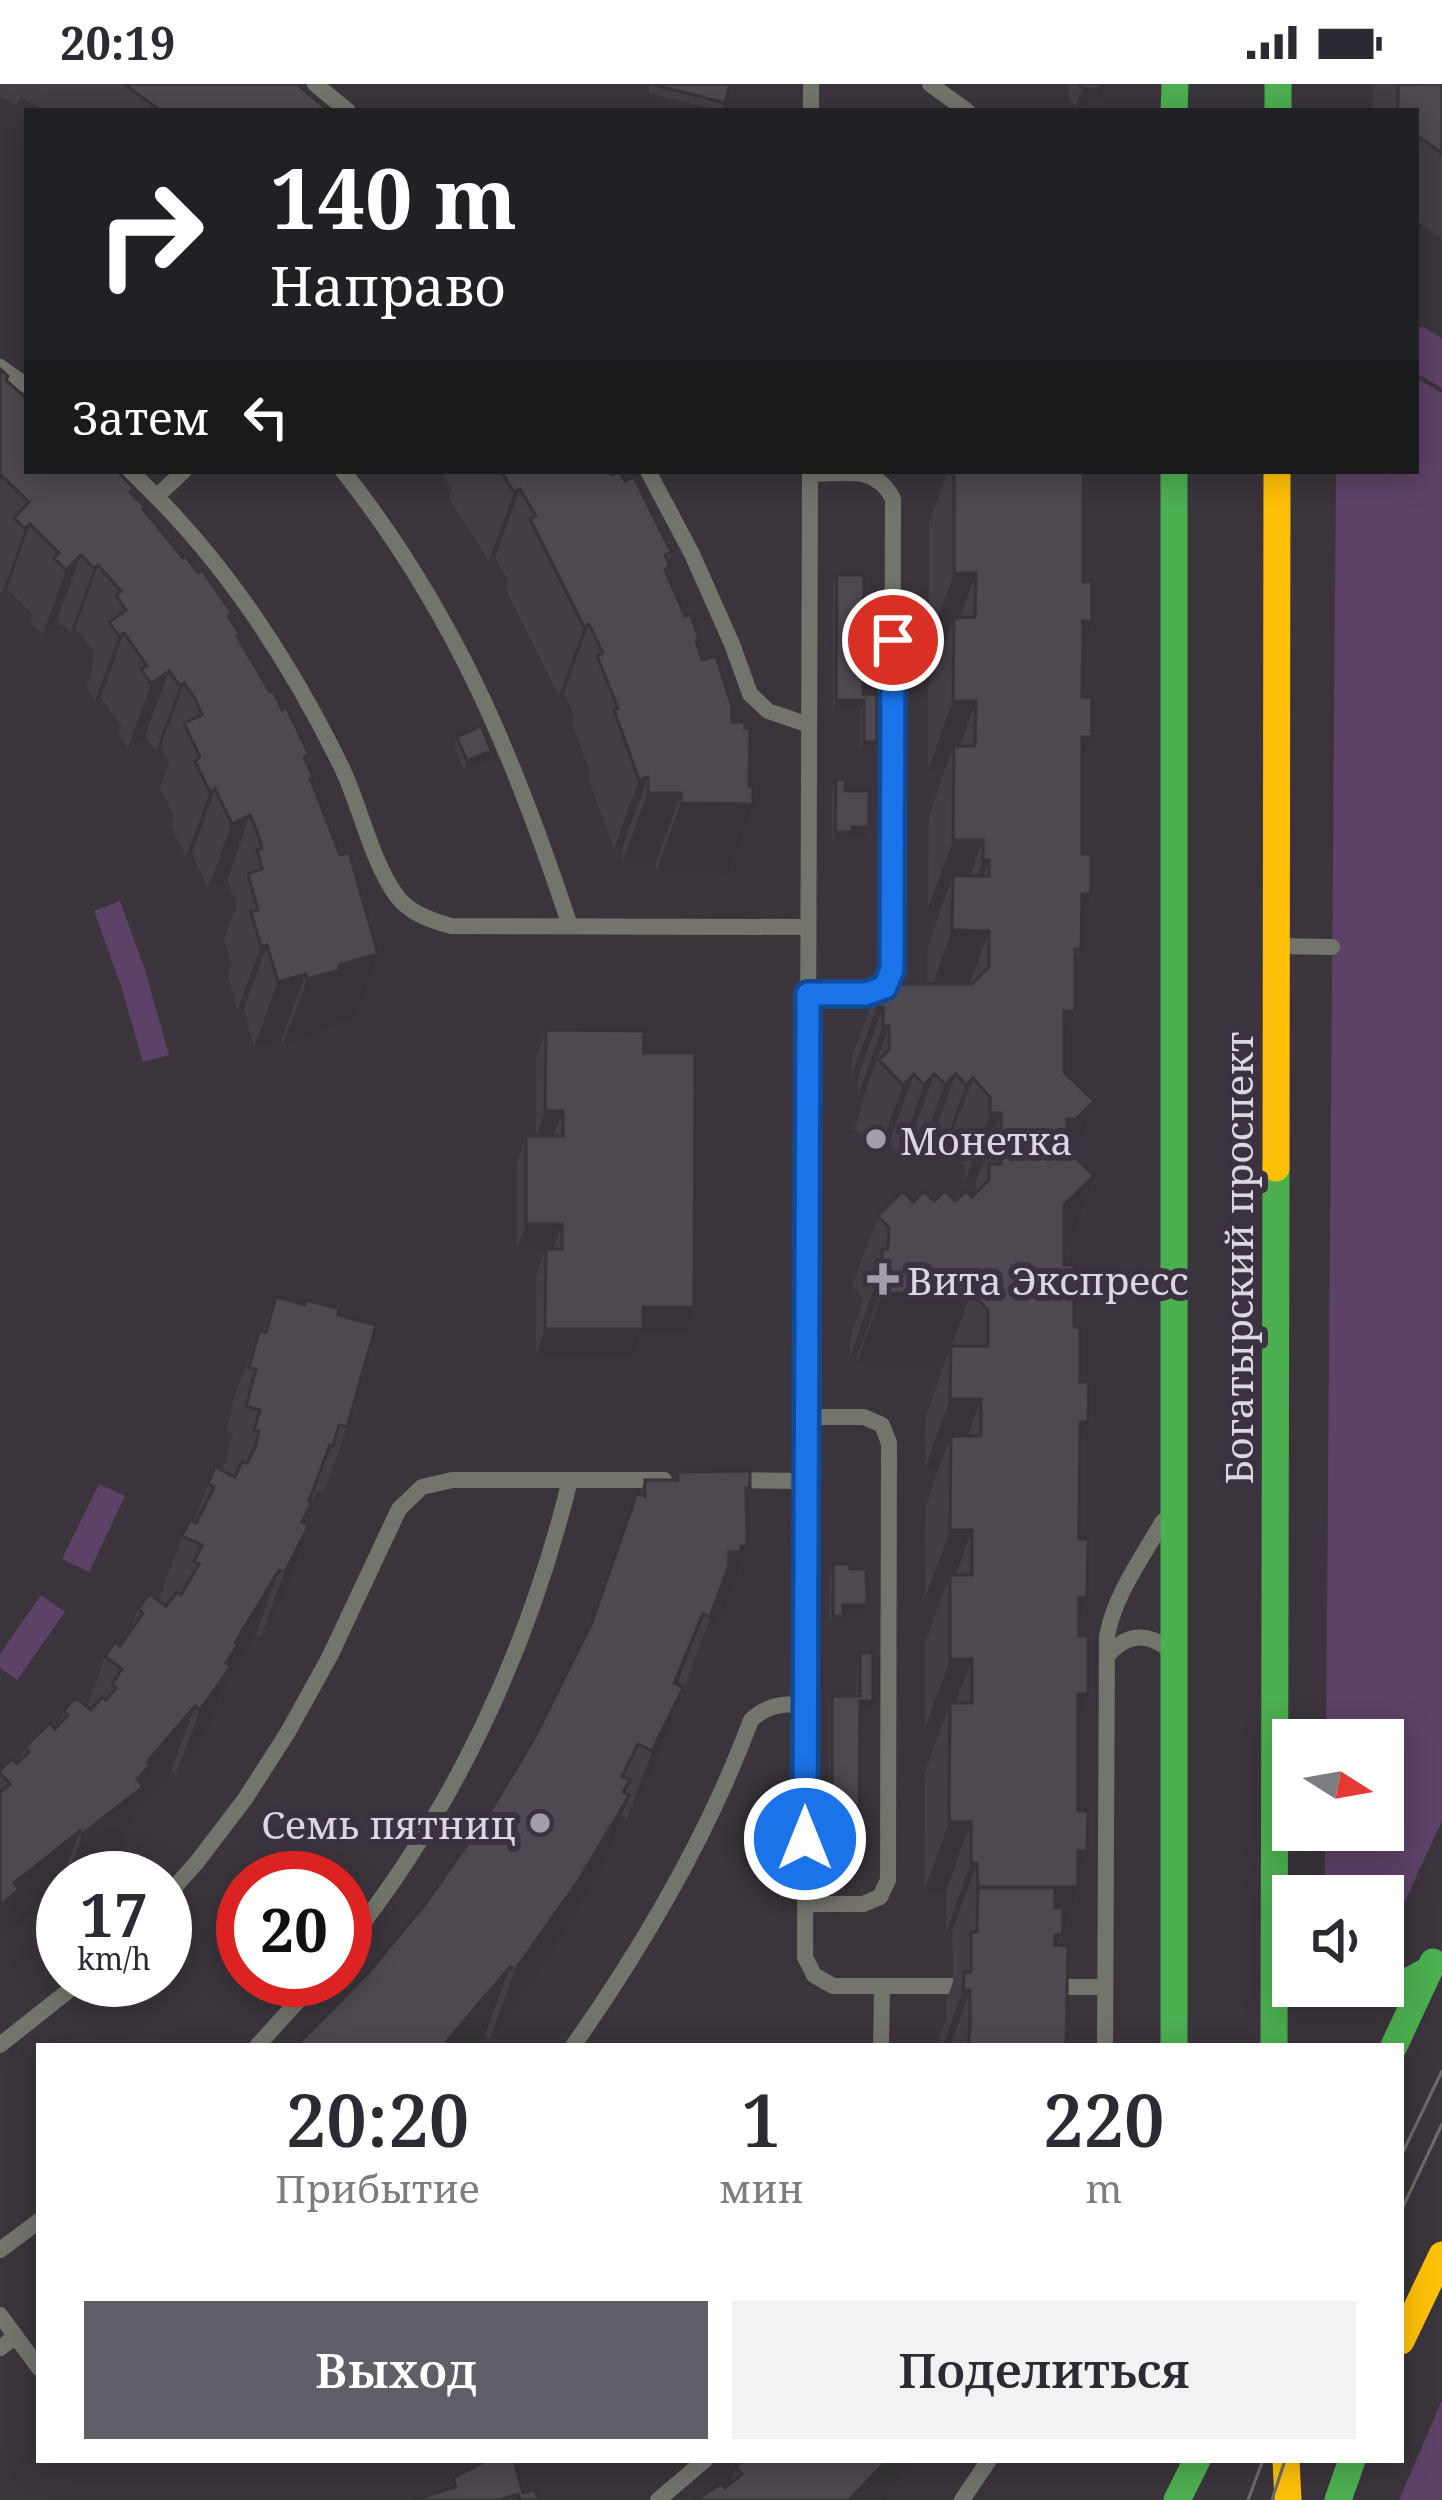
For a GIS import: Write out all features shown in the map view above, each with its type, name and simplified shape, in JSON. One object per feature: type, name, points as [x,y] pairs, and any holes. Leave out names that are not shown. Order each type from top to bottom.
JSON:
[{"type":"main road","name":"Богатырский проспект","points":[[1174,474],[1174,2043]]},
{"type":"main road","name":"Богатырский проспект","points":[[1277,474],[1283,1875]]},
{"type":"main road","points":[[1395,2043],[1442,1943]]},
{"type":"main road","points":[[1404,1985],[1430,1969]]},
{"type":"main road","name":"Богатырский проспект","points":[[1274,2043],[1278,2007]]},
{"type":"main road","points":[[1404,2310],[1436,2267]]},
{"type":"main road","points":[[1404,2335],[1436,2267]]},
{"type":"main road","points":[[1164,2500],[1165,2463]]},
{"type":"main road","points":[[1177,2500],[1196,2463]]},
{"type":"main road","points":[[1286,2463],[1288,2500]]},
{"type":"main road","points":[[1338,2500],[1351,2463]]},
{"type":"lane","points":[[315,84],[344,108]]},
{"type":"lane","points":[[930,84],[963,108]]},
{"type":"lane","points":[[133,474],[220,566],[271,637],[321,724],[384,874],[398,898],[422,917],[451,926],[808,927]]},
{"type":"lane","points":[[157,496],[181,474]]},
{"type":"lane","points":[[345,474],[412,565],[483,695],[538,830],[570,926]]},
{"type":"lane","points":[[650,474],[692,554],[750,694],[768,711],[809,725]]},
{"type":"lane","points":[[810,474],[805,1957],[814,1976],[833,1986],[952,1986]]},
{"type":"lane","points":[[808,994],[866,994],[885,987],[892,970],[893,499],[885,483],[868,474]]},
{"type":"lane","points":[[1276,946],[1332,947]]},
{"type":"lane","points":[[805,1904],[863,1904],[880,1897],[888,1880],[890,1442],[882,1425],[865,1418],[806,1418]]},
{"type":"lane","points":[[192,1868],[289,1732],[331,1656],[399,1509],[422,1487],[452,1480],[687,1480]]},
{"type":"lane","points":[[372,1909],[436,1811],[501,1686],[534,1607],[571,1480]]},
{"type":"lane","points":[[710,1480],[806,1481]]},
{"type":"lane","points":[[1105,2043],[1106,1656],[1112,1613],[1174,1502]]},
{"type":"lane","points":[[1106,1656],[1131,1636],[1148,1636],[1174,1656]]},
{"type":"lane","points":[[575,2043],[680,1876],[752,1720],[776,1704],[806,1704]]},
{"type":"lane","points":[[881,2043],[882,1986]]},
{"type":"lane","points":[[1038,1987],[1105,1987]]},
{"type":"lane","points":[[0,2045],[48,2007]]},
{"type":"lane","points":[[260,2043],[292,2007]]},
{"type":"lane","points":[[0,2250],[36,2223]]},
{"type":"lane","points":[[0,2315],[36,2364]]},
{"type":"lane","points":[[0,2348],[16,2336]]},
{"type":"lane","points":[[658,2500],[701,2463]]},
{"type":"lane","points":[[962,2500],[987,2463]]},
{"type":"shaded area","points":[[1419,327],[1442,338],[1442,388],[1419,375]]},
{"type":"shaded area","points":[[1419,380],[1442,393],[1442,1821],[1404,1903],[1404,1875],[1325,1875],[1325,1851],[1404,1851],[1404,1719],[1326,1719],[1336,474],[1419,474]]},
{"type":"shaded area","points":[[120,901],[169,1055],[143,1062],[94,911]]},
{"type":"shaded area","points":[[99,1484],[125,1496],[89,1572],[62,1559]]},
{"type":"shaded area","points":[[41,1595],[65,1612],[17,1680],[0,1668],[0,1654]]},
{"type":"shaded area","points":[[1442,2400],[1442,2500],[1399,2500]]},
{"type":"building","points":[[124,84],[297,84],[325,108],[157,108]]},
{"type":"building","points":[[651,84],[730,84],[725,103]]},
{"type":"building","points":[[1078,84],[1103,84],[1099,89]]},
{"type":"building","points":[[1398,84],[1442,84],[1442,153],[1419,137],[1419,108],[1398,108]]},
{"type":"building","points":[[0,369],[24,396],[24,474],[120,474],[134,488],[130,492],[143,509],[183,558],[185,555],[198,573],[202,570],[232,613],[228,616],[237,636],[282,710],[286,707],[309,754],[304,757],[310,778],[340,855],[349,852],[378,954],[339,965],[340,970],[278,982],[251,912],[258,910],[248,874],[262,869],[257,850],[262,848],[250,815],[232,824],[195,761],[200,757],[184,723],[202,715],[195,699],[169,671],[151,684],[141,669],[147,666],[124,633],[119,636],[109,622],[126,610],[116,595],[121,591],[98,565],[94,568],[81,555],[66,570],[54,558],[59,553],[30,524],[25,529],[14,518],[29,502],[2,476],[0,479]]},
{"type":"building","points":[[503,474],[620,474],[625,481],[634,477],[671,552],[665,555],[670,566],[665,570],[685,616],[691,615],[702,660],[716,656],[732,706],[732,722],[745,722],[745,728],[750,728],[753,804],[681,803],[681,793],[648,793],[648,777],[639,780],[614,710],[618,708],[597,656],[603,653],[589,624],[584,627],[530,519],[536,516],[520,489],[514,492]]},
{"type":"building","points":[[954,474],[1083,474],[1083,582],[1092,581],[1092,622],[1083,621],[1082,697],[1092,697],[1092,737],[1082,737],[1082,854],[1091,854],[1091,894],[1082,894],[1081,949],[1075,949],[1075,1011],[1064,1011],[1064,1072],[1094,1101],[1076,1119],[1067,1119],[1067,1158],[1076,1158],[1094,1176],[1064,1205],[1064,1265],[1074,1265],[1080,1382],[1089,1382],[1088,1422],[1080,1422],[1079,1539],[1088,1539],[1087,1598],[1079,1598],[1079,1636],[1088,1636],[1088,1694],[1078,1694],[1078,1811],[1088,1811],[1087,1851],[1078,1851],[1078,1887],[978,1887],[977,1863],[971,1863],[971,1822],[949,1822],[950,1703],[972,1703],[972,1659],[950,1659],[950,1575],[972,1575],[972,1530],[950,1530],[951,1436],[981,1436],[981,1399],[950,1399],[951,1346],[988,1346],[988,1310],[971,1293],[882,1293],[882,1287],[875,1287],[875,1268],[882,1268],[889,1228],[878,1216],[903,1191],[913,1202],[924,1191],[934,1201],[945,1191],[955,1201],[966,1191],[972,1197],[989,1180],[989,1164],[1001,1164],[1001,1113],[990,1113],[990,1097],[973,1078],[966,1085],[956,1074],[945,1084],[934,1074],[924,1085],[914,1074],[903,1085],[879,1060],[889,1050],[889,1026],[883,1026],[883,1007],[877,1007],[877,988],[883,984],[972,984],[989,967],[989,931],[952,930],[953,876],[989,876],[983,840],[953,840],[954,746],[975,746],[976,701],[953,701],[954,618],[975,617],[976,573],[954,573]]},
{"type":"building","points":[[837,575],[864,575],[863,694],[877,694],[877,742],[864,742],[864,700],[836,700]]},
{"type":"building","points":[[481,726],[491,751],[467,761],[457,737]]},
{"type":"building","points":[[836,780],[846,780],[845,791],[869,791],[869,827],[835,832]]},
{"type":"building","points":[[546,1030],[644,1031],[644,1053],[695,1053],[694,1307],[643,1307],[643,1329],[545,1329],[546,1249],[562,1249],[562,1224],[526,1224],[526,1136],[563,1136],[563,1111],[545,1111]]},
{"type":"building","points":[[276,1297],[339,1309],[338,1315],[376,1325],[347,1427],[339,1425],[309,1501],[302,1522],[309,1525],[285,1572],[279,1570],[235,1643],[226,1663],[231,1666],[200,1710],[195,1706],[147,1762],[150,1765],[137,1779],[143,1787],[55,1851],[36,1851],[36,1866],[14,1883],[19,1889],[0,1906],[0,1792],[10,1784],[0,1770],[12,1759],[17,1764],[29,1752],[25,1747],[50,1723],[55,1729],[76,1698],[91,1710],[102,1697],[106,1700],[122,1669],[105,1657],[115,1642],[120,1646],[143,1613],[138,1609],[149,1594],[166,1606],[177,1592],[181,1595],[199,1564],[194,1562],[202,1545],[182,1536],[190,1520],[196,1523],[214,1487],[208,1484],[215,1467],[235,1477],[255,1448],[260,1410],[246,1406],[256,1369],[249,1368],[259,1331],[266,1333]]},
{"type":"building","points":[[750,1471],[747,1546],[741,1546],[741,1552],[729,1552],[729,1565],[710,1617],[703,1614],[674,1683],[683,1688],[652,1751],[638,1744],[622,1776],[630,1780],[623,1792],[629,1796],[578,1881],[515,1970],[510,1967],[449,2043],[299,2043],[334,2007],[372,2007],[372,1968],[426,1903],[534,1739],[591,1625],[637,1493],[645,1496],[645,1480],[678,1480],[678,1472]]},
{"type":"building","points":[[833,1564],[866,1569],[867,1605],[843,1605],[843,1616],[833,1616]]},
{"type":"building","points":[[860,1653],[873,1653],[873,1701],[860,1701],[859,1821],[832,1820],[832,1696],[860,1696]]},
{"type":"building","points":[[978,1888],[1055,1888],[1055,1908],[1063,1908],[1063,1934],[1055,1935],[1055,1945],[1068,1946],[1066,2043],[968,2043],[970,1990],[963,1990],[964,1972],[971,1972],[971,1932],[977,1932]]},
{"type":"building","points":[[482,2463],[515,2463],[523,2493],[534,2490],[539,2500],[520,2500],[518,2494],[499,2500],[414,2500],[456,2487],[453,2478]]},
{"type":"building","points":[[741,2463],[884,2463],[849,2500],[695,2500],[721,2484],[725,2488],[742,2474],[736,2467]]},
{"type":"tram line","points":[[1404,2150],[1442,2071]]},
{"type":"tram line","points":[[1404,2205],[1442,2124]]},
{"type":"tram line","points":[[1248,2500],[1262,2463]]},
{"type":"tram line","points":[[1272,2500],[1284,2463]]},
{"type":"traffic: fast","points":[[1174,108],[1175,84]]},
{"type":"traffic: fast","points":[[1278,84],[1278,108]]},
{"type":"traffic: fast","points":[[1174,474],[1174,2043]]},
{"type":"traffic: fast","points":[[1274,2043],[1276,1168]]},
{"type":"traffic: fast","points":[[1395,2043],[1433,1962]]},
{"type":"traffic: fast","points":[[1404,1983],[1430,1969]]},
{"type":"traffic: fast","points":[[1177,2500],[1196,2463]]},
{"type":"traffic: fast","points":[[1338,2500],[1351,2463]]},
{"type":"traffic: slow","points":[[1276,1168],[1277,474]]},
{"type":"traffic: slow","points":[[1404,2335],[1442,2255]]},
{"type":"traffic: slow","points":[[1286,2463],[1288,2500]]},
{"type":"place","name":"Монетка","points":[[876,1139]]},
{"type":"place","name":"Вита Экспресс","points":[[883,1279]]},
{"type":"place","name":"Семь пятниц","points":[[540,1823]]},
{"type":"route","points":[[805,1839],[808,994],[866,994],[885,987],[892,970],[893,640]]}]
